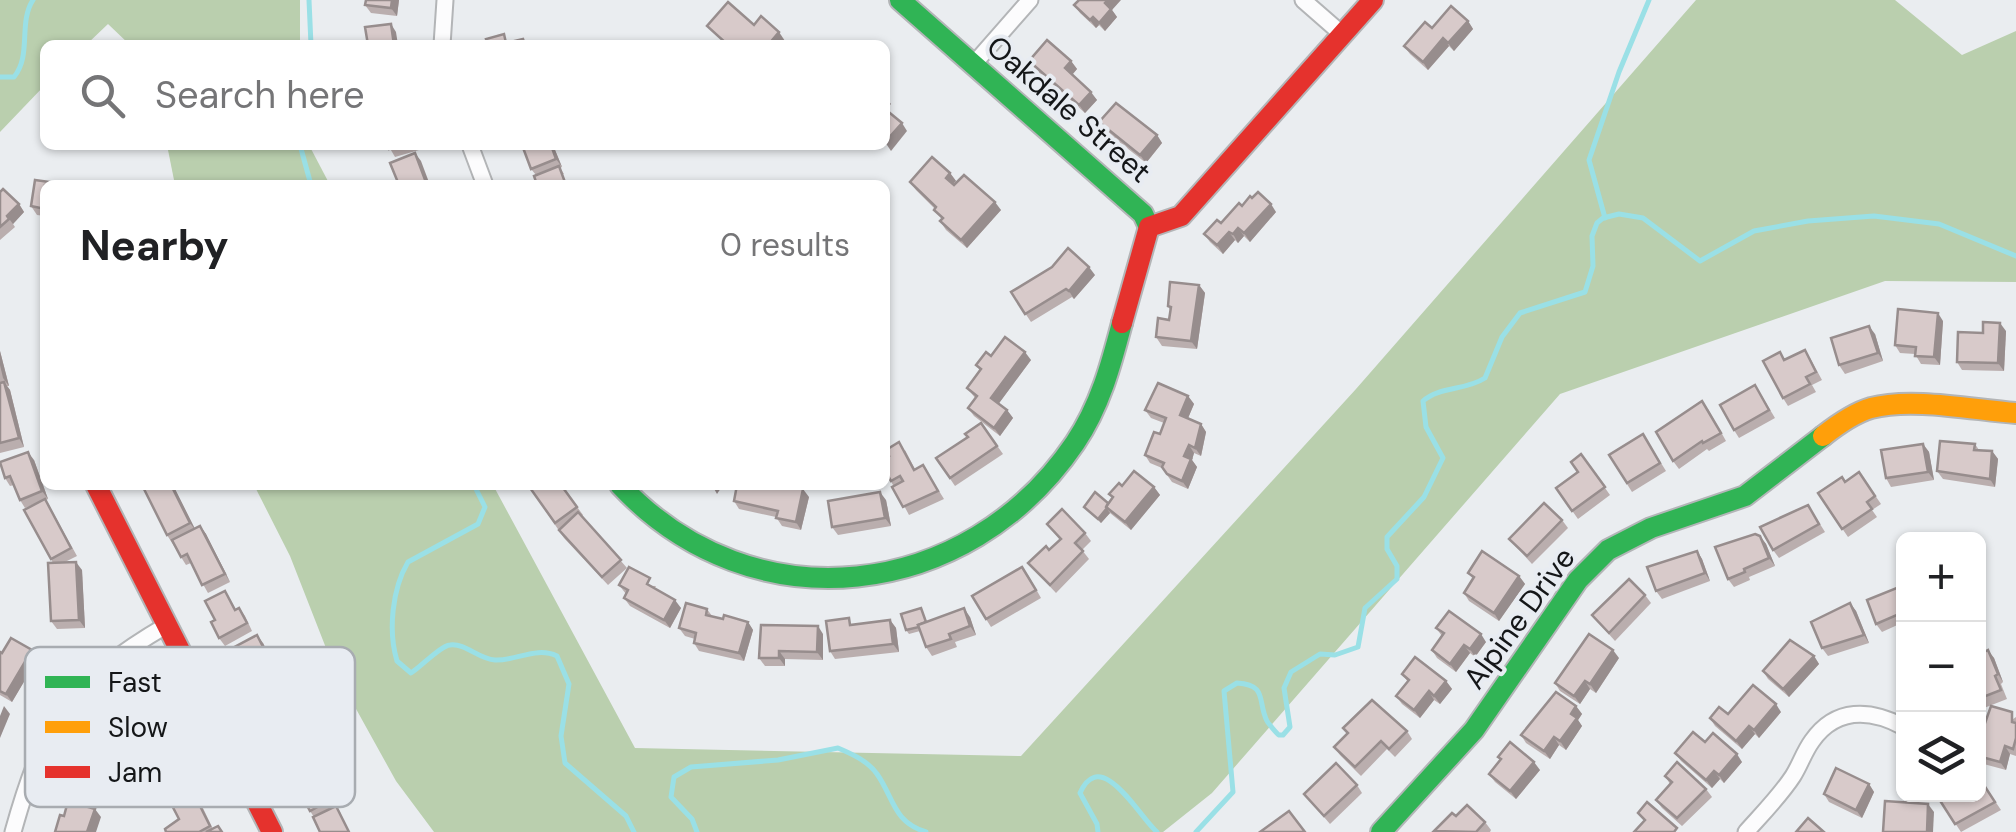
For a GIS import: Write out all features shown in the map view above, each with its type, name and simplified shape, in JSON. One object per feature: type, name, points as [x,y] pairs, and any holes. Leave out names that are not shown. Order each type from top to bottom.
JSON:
[{"type":"street","points":[[442,40],[445,0]]},
{"type":"street","name":"Oakdale Street","points":[[900,0],[1143,214],[1149,227]]},
{"type":"street","points":[[973,65],[1030,0]]},
{"type":"street","points":[[1302,0],[1342,35]]},
{"type":"street","points":[[625,490],[649,514],[692,542],[741,564],[786,576],[840,579],[886,575],[956,552],[995,528],[1030,498],[1080,438],[1104,389],[1149,227],[1181,216],[1374,0]]},
{"type":"street","points":[[472,150],[483,180]]},
{"type":"street","name":"Alpine Drive","points":[[1380,832],[1474,730],[1578,580],[1608,550],[1651,528],[1746,496],[1842,422],[1872,408],[1910,405],[2016,414]]},
{"type":"street","points":[[98,490],[177,647]]},
{"type":"street","points":[[130,647],[166,625]]},
{"type":"street","points":[[1746,832],[1792,778],[1812,741],[1843,714],[1860,712],[1896,724]]},
{"type":"street","points":[[14,832],[25,796]]},
{"type":"street","points":[[259,807],[272,832]]},
{"type":"green space","points":[[0,0],[300,0],[300,40],[125,40],[108,24],[91,40],[40,40],[40,90],[0,132]]},
{"type":"green space","points":[[1696,0],[1895,0],[1962,55],[2016,31],[2016,282],[1885,281],[1560,394],[1212,793],[1163,832],[434,832],[396,781],[355,707],[355,647],[326,647],[290,556],[257,490],[496,490],[635,748],[1021,756],[1356,389]]},
{"type":"green space","points":[[168,150],[312,150],[327,180],[174,180]]},
{"type":"building","points":[[366,0],[392,0],[391,8],[365,5]]},
{"type":"building","points":[[1079,0],[1108,0],[1105,3],[1111,9],[1099,23],[1074,5]]},
{"type":"building","points":[[728,2],[754,25],[761,16],[779,32],[772,40],[722,40],[707,26]]},
{"type":"building","points":[[1451,6],[1468,21],[1448,43],[1443,38],[1423,62],[1404,46],[1425,22],[1432,28]]},
{"type":"building","points":[[391,24],[393,40],[367,40],[365,27]]},
{"type":"building","points":[[504,34],[505,40],[486,40]]},
{"type":"building","points":[[1047,40],[1071,61],[1065,68],[1091,92],[1079,105],[1029,61]]},
{"type":"building","points":[[1116,103],[1157,135],[1140,155],[1099,122]]},
{"type":"building","points":[[890,113],[902,123],[890,136]]},
{"type":"building","points":[[524,150],[553,150],[556,159],[531,169]]},
{"type":"building","points":[[415,153],[425,180],[397,180],[390,163]]},
{"type":"building","points":[[932,157],[950,173],[946,178],[954,185],[964,175],[995,202],[961,240],[940,221],[943,218],[934,210],[936,207],[910,182]]},
{"type":"building","points":[[559,166],[564,180],[535,180],[534,176]]},
{"type":"building","points":[[35,180],[40,181],[40,208],[31,206]]},
{"type":"building","points":[[3,189],[19,204],[0,227],[0,192]]},
{"type":"building","points":[[1258,192],[1271,204],[1244,233],[1238,228],[1233,234],[1229,232],[1217,245],[1204,234],[1217,220],[1221,223],[1239,203],[1242,206]]},
{"type":"building","points":[[1068,248],[1089,267],[1069,291],[1066,289],[1025,314],[1011,292],[1052,267]]},
{"type":"building","points":[[1170,282],[1199,285],[1191,341],[1156,337],[1158,318],[1169,320]]},
{"type":"building","points":[[1898,309],[1938,313],[1934,357],[1915,356],[1916,347],[1895,345]]},
{"type":"building","points":[[1983,322],[2000,323],[1998,363],[1957,362],[1958,332],[1983,333]]},
{"type":"building","points":[[1869,326],[1878,353],[1839,365],[1831,338]]},
{"type":"building","points":[[1005,337],[1025,352],[991,398],[1007,410],[994,428],[968,408],[977,396],[967,388],[981,369],[976,365],[986,352],[991,356]]},
{"type":"building","points":[[1805,350],[1816,372],[1806,377],[1810,384],[1783,398],[1763,361],[1780,352],[1784,360]]},
{"type":"building","points":[[4,382],[19,438],[0,443],[0,383]]},
{"type":"building","points":[[1158,383],[1188,396],[1180,415],[1201,424],[1195,448],[1189,445],[1184,456],[1191,459],[1182,481],[1167,474],[1164,463],[1145,455],[1154,432],[1160,434],[1166,418],[1145,410]]},
{"type":"building","points":[[1755,385],[1769,410],[1734,430],[1720,405]]},
{"type":"building","points":[[1702,401],[1721,433],[1673,461],[1656,432]]},
{"type":"building","points":[[981,423],[997,446],[950,478],[936,458],[968,437],[965,434]]},
{"type":"building","points":[[1643,434],[1660,463],[1627,483],[1609,455]]},
{"type":"building","points":[[1940,441],[1975,444],[1974,450],[1992,451],[1990,479],[1937,471]]},
{"type":"building","points":[[899,442],[914,470],[923,465],[938,491],[903,507],[892,487],[903,481],[900,476],[890,479],[890,448]]},
{"type":"building","points":[[1923,444],[1928,472],[1886,478],[1881,450]]},
{"type":"building","points":[[28,452],[42,491],[20,500],[10,476],[5,478],[0,462]]},
{"type":"building","points":[[1581,454],[1605,487],[1572,511],[1556,488],[1578,472],[1571,462]]},
{"type":"building","points":[[1134,471],[1154,487],[1125,522],[1106,507],[1113,497],[1109,494]]},
{"type":"building","points":[[1859,472],[1875,496],[1867,502],[1872,509],[1842,529],[1818,493],[1842,477],[1845,482]]},
{"type":"building","points":[[144,490],[174,490],[190,523],[167,535]]},
{"type":"building","points":[[532,490],[565,490],[577,507],[555,523]]},
{"type":"building","points":[[736,490],[803,490],[796,522],[776,518],[778,511],[734,501]]},
{"type":"building","points":[[880,492],[885,518],[832,527],[828,501]]},
{"type":"building","points":[[1095,492],[1108,503],[1098,519],[1084,507]]},
{"type":"building","points":[[45,499],[71,548],[51,559],[24,510]]},
{"type":"building","points":[[1544,503],[1562,520],[1527,556],[1509,539]]},
{"type":"building","points":[[1808,505],[1819,524],[1773,550],[1760,527]]},
{"type":"building","points":[[1062,509],[1085,533],[1075,543],[1083,551],[1050,585],[1028,563],[1046,546],[1049,550],[1061,539],[1047,524]]},
{"type":"building","points":[[578,512],[621,560],[602,577],[559,530]]},
{"type":"building","points":[[200,526],[225,574],[202,585],[187,554],[181,557],[172,540]]},
{"type":"building","points":[[1755,534],[1760,536],[1769,558],[1728,579],[1715,547]]},
{"type":"building","points":[[1482,551],[1519,576],[1494,613],[1464,593],[1474,577],[1468,573]]},
{"type":"building","points":[[1697,551],[1705,573],[1656,591],[1647,567]]},
{"type":"building","points":[[76,562],[79,620],[51,621],[48,563]]},
{"type":"building","points":[[629,567],[650,578],[647,584],[675,600],[664,620],[624,598],[628,590],[619,585]]},
{"type":"building","points":[[1022,567],[1036,590],[986,619],[972,596]]},
{"type":"building","points":[[1629,579],[1645,595],[1609,633],[1592,615]]},
{"type":"building","points":[[1896,588],[1896,615],[1876,624],[1867,600]]},
{"type":"building","points":[[225,591],[247,623],[219,638],[205,601]]},
{"type":"building","points":[[686,603],[707,609],[706,615],[748,622],[739,653],[694,643],[696,633],[679,628]]},
{"type":"building","points":[[1850,603],[1864,635],[1822,648],[1811,622]]},
{"type":"building","points":[[921,608],[926,622],[906,630],[901,614]]},
{"type":"building","points":[[964,608],[970,626],[949,634],[951,639],[926,647],[918,625]]},
{"type":"building","points":[[1449,611],[1481,634],[1470,649],[1464,645],[1450,664],[1432,650],[1444,633],[1436,628]]},
{"type":"building","points":[[849,618],[850,625],[890,620],[893,644],[830,651],[826,621]]},
{"type":"building","points":[[761,625],[818,626],[817,652],[779,651],[779,658],[759,658]]},
{"type":"building","points":[[1589,634],[1613,650],[1590,684],[1585,681],[1574,696],[1555,683]]},
{"type":"building","points":[[257,635],[263,647],[234,647]]},
{"type":"building","points":[[11,638],[27,647],[25,662],[6,694],[0,691],[2,653]]},
{"type":"building","points":[[1790,640],[1814,656],[1783,689],[1763,671]]},
{"type":"building","points":[[1988,650],[1998,674],[1995,676],[2001,690],[1986,696]]},
{"type":"building","points":[[1415,657],[1446,681],[1434,696],[1429,691],[1414,710],[1396,696],[1409,680],[1402,674]]},
{"type":"building","points":[[1753,685],[1776,704],[1754,730],[1749,726],[1736,741],[1710,718],[1719,707],[1728,714]]},
{"type":"building","points":[[1556,692],[1576,706],[1571,714],[1577,718],[1560,741],[1554,737],[1544,751],[1521,735]]},
{"type":"building","points":[[1372,700],[1407,731],[1389,749],[1381,741],[1355,767],[1334,747],[1348,733],[1343,728]]},
{"type":"building","points":[[1991,706],[2012,712],[2012,722],[2016,723],[2013,749],[2005,746],[2000,762],[1986,758],[1986,720]]},
{"type":"building","points":[[1693,732],[1705,742],[1713,733],[1737,754],[1719,775],[1714,771],[1706,780],[1675,753]]},
{"type":"building","points":[[1510,742],[1534,762],[1510,791],[1489,774]]},
{"type":"building","points":[[1677,762],[1706,789],[1677,818],[1656,800],[1672,782],[1665,776]]},
{"type":"building","points":[[1336,763],[1357,785],[1324,816],[1304,794]]},
{"type":"building","points":[[1836,768],[1869,784],[1856,810],[1824,794]]},
{"type":"building","points":[[1986,788],[1995,802],[1955,824],[1941,802],[1986,802]]},
{"type":"building","points":[[1885,801],[1928,804],[1927,832],[1883,832]]},
{"type":"building","points":[[1647,802],[1677,828],[1674,832],[1634,832],[1645,820],[1638,813]]},
{"type":"building","points":[[1467,805],[1485,822],[1476,832],[1434,831],[1452,813],[1456,816]]},
{"type":"building","points":[[66,807],[95,809],[87,832],[55,832],[60,815],[64,816]]},
{"type":"building","points":[[173,807],[200,807],[210,826],[199,832],[166,832],[179,819]]},
{"type":"building","points":[[336,807],[349,832],[320,832],[313,817]]},
{"type":"building","points":[[1289,811],[1305,832],[1260,832]]},
{"type":"building","points":[[1808,818],[1824,832],[1796,832]]},
{"type":"waterway","points":[[0,77],[14,77],[19,68],[26,19],[33,0]]},
{"type":"waterway","points":[[309,0],[311,40]]},
{"type":"waterway","points":[[1605,218],[1589,160],[1649,0]]},
{"type":"waterway","points":[[301,150],[310,180]]},
{"type":"waterway","points":[[1196,832],[1233,792],[1224,691],[1237,683],[1253,687],[1260,695],[1267,721],[1283,735],[1290,727],[1284,688],[1291,672],[1320,654],[1335,655],[1358,647],[1365,608],[1397,579],[1397,566],[1387,549],[1387,537],[1424,497],[1443,458],[1426,427],[1423,401],[1485,378],[1502,337],[1520,313],[1585,292],[1593,266],[1592,236],[1603,218],[1619,214],[1643,218],[1700,261],[1754,231],[1808,221],[1874,216],[1939,224],[2016,256]]},
{"type":"waterway","points":[[476,490],[485,507],[478,524],[408,562],[393,610],[397,661],[411,673],[450,645],[495,660],[534,653],[557,656],[569,684],[561,736],[565,763],[626,816],[634,832]]},
{"type":"waterway","points":[[697,832],[692,819],[671,797],[674,777],[691,767],[778,760],[838,748],[869,765],[900,816],[926,832]]},
{"type":"waterway","points":[[1098,832],[1080,793],[1089,780],[1098,777],[1120,789],[1157,832]]},
{"type":"traffic: fast","points":[[900,0],[1143,214],[1149,227]]},
{"type":"traffic: fast","points":[[626,490],[673,530],[732,561],[794,576],[857,576],[919,563],[977,536],[1030,496],[1075,443],[1098,400],[1122,323]]},
{"type":"traffic: fast","points":[[1381,832],[1474,730],[1578,580],[1608,550],[1651,528],[1745,496],[1823,436]]},
{"type":"traffic: slow","points":[[1823,436],[1858,413],[1887,405],[1924,404],[2016,413]]},
{"type":"traffic: jam","points":[[1122,323],[1149,227],[1181,216],[1373,0]]},
{"type":"traffic: jam","points":[[99,490],[178,647]]},
{"type":"traffic: jam","points":[[259,807],[272,832]]}]
